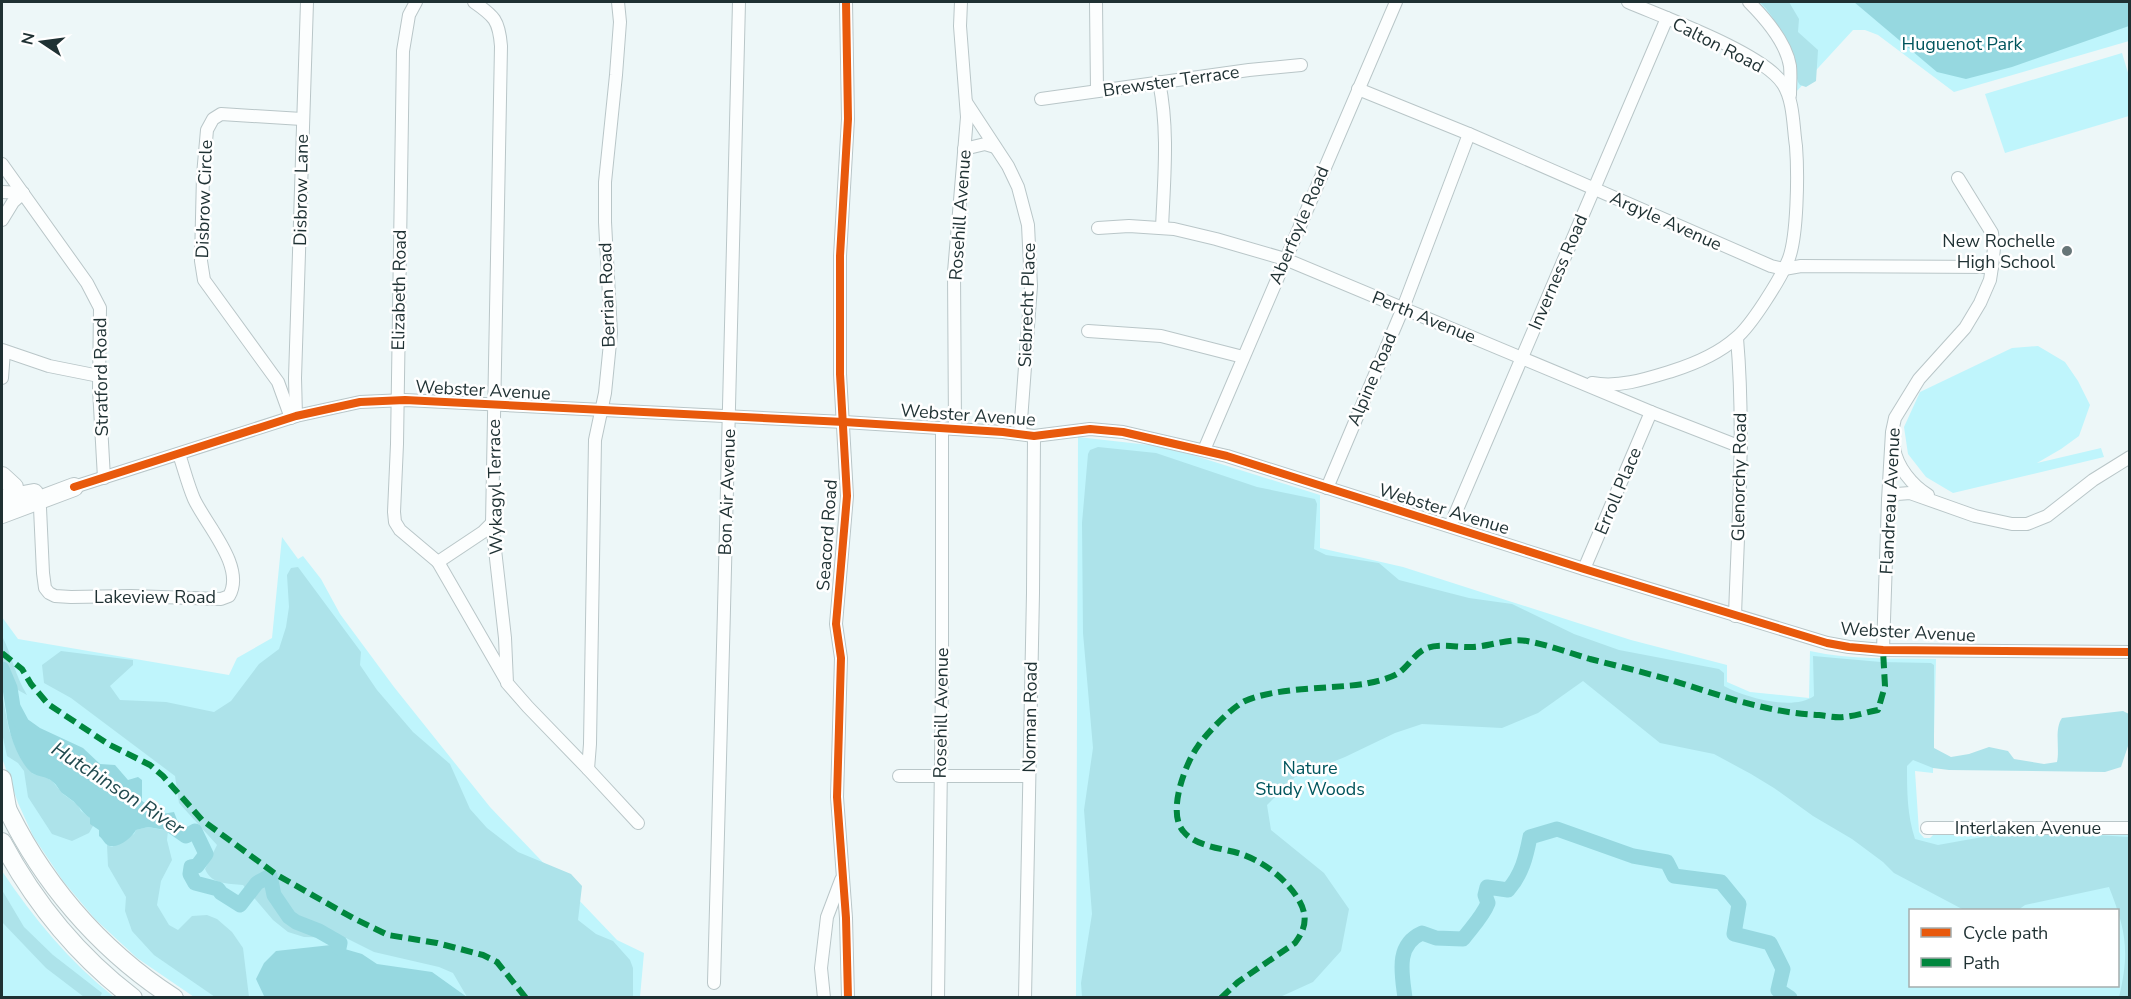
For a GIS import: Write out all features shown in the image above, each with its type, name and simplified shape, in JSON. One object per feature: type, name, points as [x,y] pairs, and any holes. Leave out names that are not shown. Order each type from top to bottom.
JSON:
[{"type":"highway","points":[[4,487],[74,487]]},
{"type":"highway","points":[[2,514],[74,487]]},
{"type":"highway","points":[[2,779],[4,804],[36,862],[74,912],[118,956],[174,998]]},
{"type":"highway","points":[[2,842],[41,905],[69,939],[133,998]]},
{"type":"highway","points":[[2,850],[18,870]]},
{"type":"street","name":"Disbrow Lane","points":[[293,417],[307,2]]},
{"type":"street","name":"Elizabeth Road","points":[[416,2],[409,15],[403,51],[395,522],[405,536],[438,562],[507,683]]},
{"type":"street","name":"Wykagyl Terrace","points":[[474,2],[492,15],[499,30],[501,45],[492,523],[505,638],[507,683]]},
{"type":"street","name":"Berrian Road","points":[[588,769],[591,732],[595,440],[605,393],[611,333],[605,182],[620,22],[618,2]]},
{"type":"street","name":"Bon Air Avenue","points":[[714,983],[739,2]]},
{"type":"street","name":"Seacord Road","points":[[846,2],[848,118],[840,256],[840,374],[847,496],[836,624],[841,658],[837,797],[846,918],[848,998]]},
{"type":"street","name":"Rosehill Avenue","points":[[938,998],[940,776],[948,428],[954,272],[964,149],[965,101],[960,26],[961,2]]},
{"type":"street","points":[[1096,2],[1097,91]]},
{"type":"street","name":"Aberfoyle Road","points":[[1204,450],[1396,2]]},
{"type":"street","name":"Calton Road","points":[[1565,375],[1597,384],[1615,385],[1652,378],[1686,367],[1737,338],[1770,295],[1787,263],[1791,247],[1798,171],[1790,102],[1783,84],[1756,60],[1628,2]]},
{"type":"street","points":[[1749,2],[1776,35],[1787,57],[1790,66],[1790,102]]},
{"type":"street","name":"Inverness Road","points":[[1450,526],[1666,18]]},
{"type":"street","name":"Brewster Terrace","points":[[1041,99],[1301,65]]},
{"type":"street","points":[[1159,82],[1165,109],[1166,150],[1162,228]]},
{"type":"street","name":"Argyle Avenue","points":[[1358,89],[1469,134],[1771,266],[1784,269],[1801,266],[1992,267]]},
{"type":"street","name":"Siebrecht Place","points":[[965,101],[1008,166],[1018,187],[1028,225],[1031,285],[1020,434]]},
{"type":"street","name":"Disbrow Circle","points":[[293,417],[278,382],[204,279],[201,261],[203,175],[207,130],[213,119],[221,114],[302,119]]},
{"type":"street","name":"Alpine Road","points":[[1327,488],[1403,308],[1469,134]]},
{"type":"street","points":[[964,149],[985,144],[995,147]]},
{"type":"street","name":"Stratford Road","points":[[2,164],[87,283],[98,302],[101,322],[99,376],[104,478]]},
{"type":"street","name":"Flandreau Avenue","points":[[1884,650],[1888,500],[1895,418],[1919,379],[1965,328],[1990,280],[1994,248],[1992,233],[1958,178]]},
{"type":"street","points":[[2,192],[22,193]]},
{"type":"street","points":[[2,220],[13,202],[22,193]]},
{"type":"street","name":"Perth Avenue","points":[[1098,228],[1129,226],[1162,228],[1216,238],[1285,260],[1741,447]]},
{"type":"street","points":[[1088,331],[1161,336],[1244,357]]},
{"type":"street","name":"Glenorchy Road","points":[[1735,616],[1741,447],[1737,338]]},
{"type":"street","points":[[2,378],[3,351],[49,366],[99,376]]},
{"type":"street","points":[[278,382],[295,378]]},
{"type":"street","name":"Webster Avenue","points":[[74,487],[293,417],[360,402],[397,401],[844,422],[1034,436],[1090,429],[1123,432],[1204,450],[1827,643],[1884,650],[2130,652]]},
{"type":"street","name":"Erroll Place","points":[[1584,569],[1651,412]]},
{"type":"street","points":[[1892,432],[1894,452],[1907,476],[1921,491],[1936,501]]},
{"type":"street","name":"Norman Road","points":[[1025,998],[1034,436]]},
{"type":"street","name":"Lakeview Road","points":[[40,508],[45,588],[55,596],[221,599],[230,596],[234,582],[228,558],[194,499],[179,454]]},
{"type":"street","points":[[1888,500],[1897,494],[1910,493],[1975,516],[2012,524],[2027,524],[2047,516],[2093,480],[2130,457]]},
{"type":"street","points":[[438,562],[483,532],[492,523]]},
{"type":"street","points":[[507,683],[638,823]]},
{"type":"street","points":[[899,776],[1029,776]]},
{"type":"street","name":"Interlaken Avenue","points":[[1927,828],[2130,828]]},
{"type":"street","name":"Seacord Road","points":[[824,998],[821,968],[827,917],[843,876]]},
{"type":"green space","name":"Huguenot Park","points":[[1753,2],[2129,2],[2129,41],[1954,92],[1878,35],[1865,30],[1853,30],[1796,92],[1792,66]]},
{"type":"green space","points":[[2122,53],[2129,76],[2129,116],[2005,153],[1985,94]]},
{"type":"green space","points":[[2038,346],[2065,362],[2090,405],[2079,436],[2037,463],[2101,448],[2104,457],[1953,493],[1926,477],[1908,454],[1904,427],[1920,392],[2012,348]]},
{"type":"green space","name":"Nature Study Woods","points":[[1078,437],[1167,447],[1320,495],[1320,548],[1403,567],[1631,640],[1727,665],[1727,682],[1750,692],[1809,698],[1810,651],[1857,657],[1936,659],[1933,773],[1915,771],[1919,832],[1924,838],[1930,838],[1935,833],[2129,833],[2129,997],[1076,998]]},
{"type":"green space","points":[[282,537],[298,559],[303,556],[321,579],[340,614],[394,687],[490,807],[617,940],[644,953],[640,997],[194,997],[137,958],[95,919],[63,881],[33,836],[2,758],[2,617],[18,639],[229,675],[237,658],[272,638]]},
{"type":"green space","points":[[2,871],[26,906],[53,938],[82,969],[114,997],[2,997]]},
{"type":"shaded area","points":[[1760,2],[1789,2],[1799,19],[1798,32],[1818,50],[1816,81],[1806,87],[1800,85],[1780,29]]},
{"type":"shaded area","points":[[1098,447],[1156,453],[1257,487],[1315,499],[1317,504],[1314,549],[1326,555],[1379,563],[1399,580],[1469,598],[1512,604],[1574,634],[1619,650],[1719,669],[1724,673],[1724,686],[1744,695],[1782,703],[1805,700],[1814,696],[1813,656],[1881,662],[1931,663],[1934,665],[1934,748],[1951,757],[1989,747],[2008,751],[2014,759],[2044,764],[2057,762],[2058,728],[2062,718],[2123,711],[2129,714],[2129,743],[2121,767],[2105,772],[1949,770],[1933,768],[1913,760],[1907,766],[1907,794],[1915,839],[1938,845],[1988,836],[2080,834],[2129,837],[2129,997],[2119,997],[2125,954],[2123,929],[2119,909],[2117,909],[2109,887],[2025,905],[2019,909],[1962,909],[1894,873],[1852,839],[1751,774],[1714,754],[1660,743],[1583,681],[1538,713],[1502,728],[1422,724],[1395,733],[1345,757],[1295,777],[1267,805],[1271,830],[1324,873],[1349,909],[1341,951],[1313,982],[1280,997],[1082,997],[1081,983],[1092,914],[1084,810],[1093,748],[1083,633],[1082,523],[1090,450]]},
{"type":"shaded area","points":[[298,567],[361,652],[360,665],[377,690],[413,732],[450,764],[470,809],[487,828],[518,852],[571,874],[582,886],[578,920],[596,934],[613,941],[630,960],[633,968],[633,997],[467,997],[453,973],[439,967],[374,952],[346,938],[304,937],[288,932],[273,920],[243,885],[216,881],[208,874],[205,869],[217,845],[179,803],[175,776],[71,698],[44,683],[42,665],[61,651],[133,660],[133,665],[110,686],[120,700],[166,702],[214,712],[231,701],[259,664],[279,649],[289,607],[287,575],[291,568]]},
{"type":"shaded area","points":[[2,636],[27,695],[16,689],[12,678],[2,666]]},
{"type":"shaded area","points":[[2,694],[9,730],[27,766],[33,774],[44,776],[52,781],[63,794],[78,805],[81,811],[90,818],[93,826],[89,833],[72,841],[52,834],[28,797],[24,771],[18,763],[7,756],[2,733]]},
{"type":"shaded area","points":[[148,827],[168,831],[167,840],[172,860],[161,881],[157,905],[169,925],[178,930],[192,916],[207,915],[217,919],[232,932],[243,948],[249,997],[215,997],[154,955],[132,931],[125,911],[126,897],[108,866],[107,845],[112,847],[134,834],[136,830]]},
{"type":"shaded area","points":[[2,890],[24,927],[53,955],[102,993],[100,997],[84,997],[46,968],[2,922]]},
{"type":"water","name":"Huguenot Park","points":[[1854,2],[2129,2],[2129,26],[2012,67],[1966,79],[1937,72]]},
{"type":"water","points":[[6,699],[40,728],[83,748],[100,764],[115,765],[128,780],[138,777],[142,780],[142,801],[153,808],[156,815],[174,812],[182,833],[148,827],[136,830],[122,844],[107,845],[99,836],[99,830],[90,824],[90,818],[75,803],[51,780],[32,773],[26,767],[12,738]]},
{"type":"water","points":[[331,945],[362,954],[377,964],[432,972],[467,997],[264,996],[256,979],[264,963],[276,951]]},
{"type":"waterway","name":"Hutchinson River","points":[[2,669],[10,688],[13,707],[21,722]]},
{"type":"waterway","name":"Hutchinson River","points":[[166,822],[186,836],[195,831],[206,854],[197,866],[191,867],[190,874],[195,883],[218,889],[240,905],[257,883],[270,876],[274,895],[289,917],[340,943],[339,948]]},
{"type":"waterway","name":"Hutchinson River","points":[[1405,998],[1402,961],[1413,938],[1422,933],[1436,938],[1463,939],[1486,908],[1487,887],[1508,890],[1523,865],[1530,837],[1557,829],[1633,856],[1667,862],[1674,876],[1721,882],[1739,904],[1734,934],[1770,943],[1783,969],[1778,990],[1790,998]]},
{"type":"marked path","points":[[1221,998],[1238,982],[1295,943],[1305,920],[1297,897],[1271,870],[1247,856],[1194,840],[1183,831],[1179,823],[1177,801],[1183,776],[1193,754],[1220,721],[1245,701],[1272,693],[1350,686],[1381,680],[1397,674],[1419,653],[1434,646],[1473,647],[1520,640],[1752,704],[1785,711],[1844,717],[1878,710],[1885,686],[1883,650]]},
{"type":"marked path","points":[[2,653],[22,669],[48,704],[108,744],[150,765],[163,776],[202,820],[277,875],[388,935],[437,943],[483,955],[497,962],[526,998]]},
{"type":"cycle path","points":[[846,2],[848,119],[840,256],[840,374],[847,496],[836,624],[841,658],[837,797],[846,918],[848,998]]},
{"type":"cycle path","points":[[74,487],[296,416],[360,402],[405,400],[844,422],[1034,436],[1090,429],[1123,432],[1227,456],[1827,643],[1883,650],[2130,652]]},
{"type":"place","name":"New Rochelle High School","points":[[2067,251]]}]
